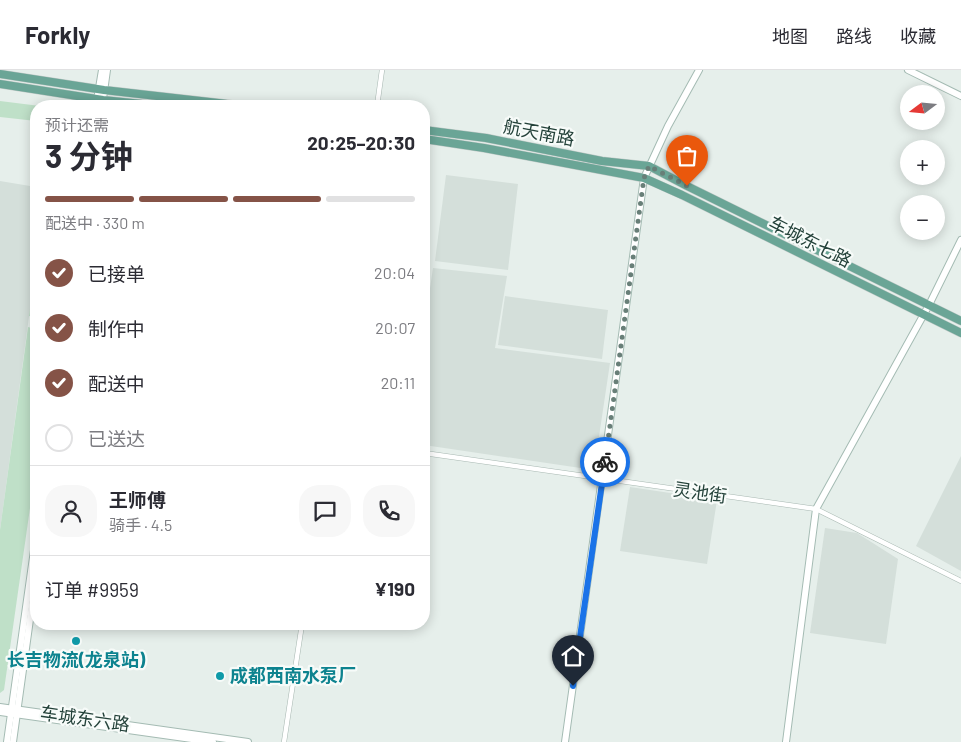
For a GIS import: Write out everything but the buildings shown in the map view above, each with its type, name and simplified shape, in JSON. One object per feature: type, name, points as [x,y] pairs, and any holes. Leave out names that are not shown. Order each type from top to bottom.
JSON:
[{"type":"main road","points":[[0,74],[102,90],[191,100]]},
{"type":"main road","points":[[0,84],[84,100]]},
{"type":"main road","name":"航天南路","points":[[430,131],[486,138],[602,161],[649,166]]},
{"type":"main road","name":"航天南路","points":[[430,140],[644,178]]},
{"type":"main road","name":"车城东七路","points":[[649,166],[961,321]]},
{"type":"main road","name":"车城东七路","points":[[644,178],[682,195],[961,334]]},
{"type":"street","points":[[102,70],[102,90]]},
{"type":"street","points":[[100,100],[107,70]]},
{"type":"street","points":[[378,100],[382,70]]},
{"type":"street","points":[[565,742],[644,178],[668,126],[699,70]]},
{"type":"street","points":[[908,70],[961,96]]},
{"type":"street","points":[[786,742],[816,509],[929,305],[961,240]]},
{"type":"street","name":"灵池街","points":[[430,454],[816,509],[961,581]]},
{"type":"street","points":[[13,742],[14,712],[30,584]]},
{"type":"street","points":[[7,742],[14,712],[30,613]]},
{"type":"street","points":[[284,742],[301,630]]},
{"type":"street","points":[[0,707],[14,712]]},
{"type":"street","points":[[0,712],[14,712]]},
{"type":"street","name":"车城东六路","points":[[14,712],[213,742]]},
{"type":"street","name":"车城东六路","points":[[14,712],[248,742]]},
{"type":"shaded area","points":[[446,175],[518,184],[508,270],[435,261]]},
{"type":"shaded area","points":[[0,181],[30,186],[30,309],[0,530]]},
{"type":"shaded area","points":[[433,268],[507,276],[495,348],[610,363],[594,470],[430,446],[430,288]]},
{"type":"shaded area","points":[[505,296],[608,310],[602,359],[498,345]]},
{"type":"shaded area","points":[[961,456],[961,571],[916,546]]},
{"type":"shaded area","points":[[630,487],[717,500],[707,564],[620,551]]},
{"type":"shaded area","points":[[825,528],[857,533],[898,559],[886,644],[810,633]]},
{"type":"green space","points":[[0,101],[30,105],[30,120],[0,117]]},
{"type":"green space","points":[[28,327],[30,328],[30,508],[4,690],[0,693],[0,530]]},
{"type":"way so far","points":[[605,462],[644,178],[649,166],[687,186]]},
{"type":"place","name":"长吉物流(龙泉站)","points":[[76,641]]},
{"type":"place","name":"成都西南水泵厂","points":[[220,676]]},
{"type":"route","points":[[573,686],[605,462]]}]
